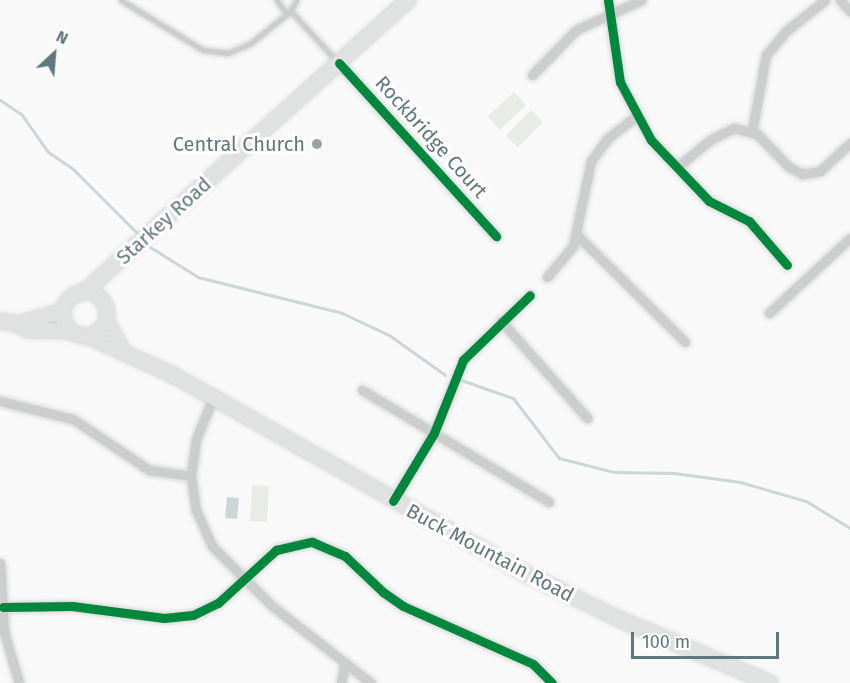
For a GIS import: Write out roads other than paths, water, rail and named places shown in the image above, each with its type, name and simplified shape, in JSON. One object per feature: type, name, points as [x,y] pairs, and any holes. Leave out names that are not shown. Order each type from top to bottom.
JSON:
[{"type":"main road","name":"Starkey Road","points":[[84,292],[408,0]]},
{"type":"main road","name":"Starkey Road","points":[[103,301],[106,273]]},
{"type":"main road","points":[[18,324],[63,311],[70,298],[84,292],[103,301],[106,320],[124,352]]},
{"type":"main road","points":[[63,311],[71,331]]},
{"type":"main road","points":[[0,321],[18,324],[27,330],[71,331],[87,336],[99,331],[106,320]]},
{"type":"main road","name":"Buck Mountain Road","points":[[87,336],[116,352],[124,352],[213,398],[393,501],[598,609],[770,683]]},
{"type":"street","points":[[608,0],[620,82],[636,116],[676,167],[709,201],[745,217],[787,265]]},
{"type":"street","points":[[532,75],[576,30],[641,0]]},
{"type":"street","points":[[753,131],[766,55],[786,31],[825,0]]},
{"type":"street","points":[[840,0],[850,11]]},
{"type":"street","name":"Rockbridge Court","points":[[339,63],[496,236]]},
{"type":"street","points":[[547,278],[566,257],[577,235],[591,161],[608,138],[636,116]]},
{"type":"street","points":[[676,167],[726,130],[753,131],[789,167],[802,174],[820,171],[850,143]]},
{"type":"street","points":[[577,235],[685,342]]},
{"type":"street","points":[[770,313],[850,238]]},
{"type":"street","points":[[393,501],[434,433],[463,360],[530,295]]},
{"type":"street","points":[[501,321],[587,418]]},
{"type":"street","points":[[362,390],[549,502]]},
{"type":"street","points":[[213,398],[196,439],[190,476],[203,531],[224,562],[243,580],[371,683]]},
{"type":"street","points":[[0,401],[73,419],[149,470],[190,476]]},
{"type":"street","points":[[3,607],[72,606],[180,618],[218,603],[281,547],[300,542],[324,544],[345,556],[383,592],[403,606],[533,664],[552,683]]},
{"type":"street","points":[[0,563],[7,648],[19,683]]},
{"type":"street","points":[[341,683],[345,662]]},
{"type":"lane","points":[[121,0],[203,50],[228,53],[251,43],[289,13],[297,0]]},
{"type":"lane","points":[[277,0],[339,63]]},
{"type":"waterway","points":[[0,100],[22,115],[48,152],[73,169],[138,234]]},
{"type":"waterway","points":[[150,247],[198,277],[342,313],[389,335],[445,375]]},
{"type":"waterway","points":[[461,380],[513,398],[559,458],[614,472],[674,473],[740,482],[806,501],[850,528]]},
{"type":"place","name":"Central Church","points":[[317,144]]}]
